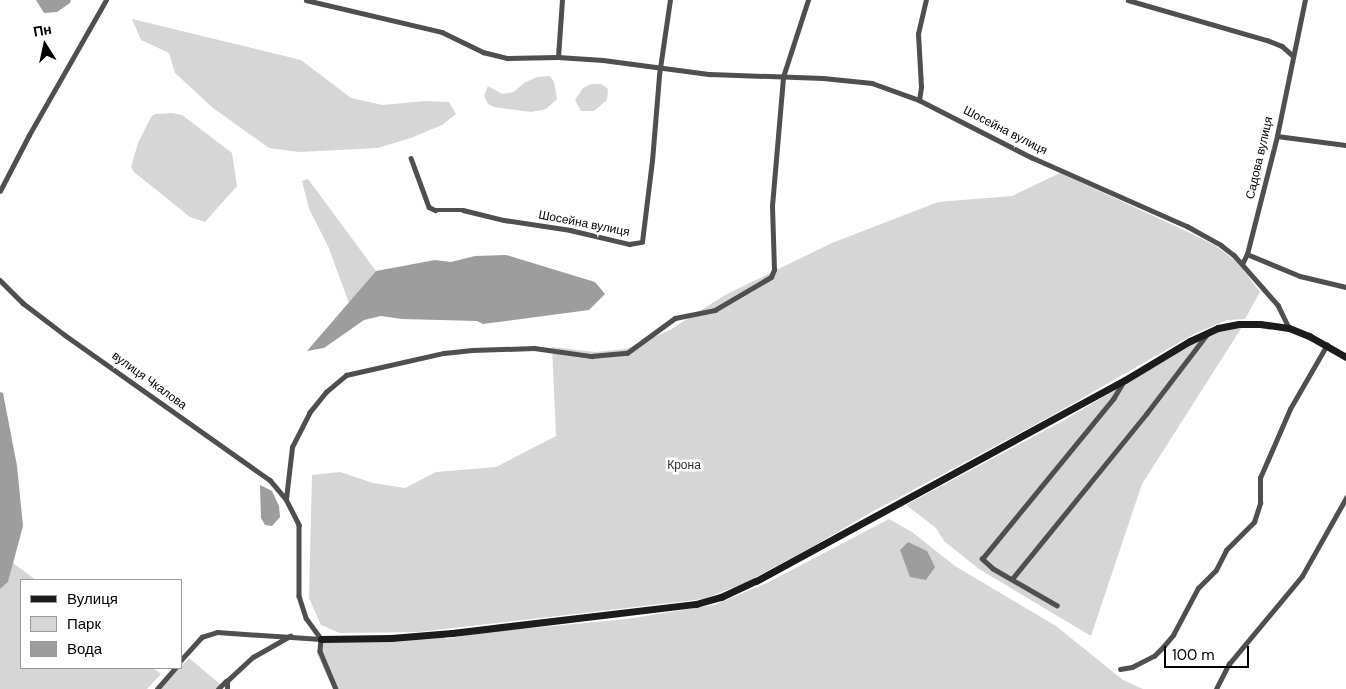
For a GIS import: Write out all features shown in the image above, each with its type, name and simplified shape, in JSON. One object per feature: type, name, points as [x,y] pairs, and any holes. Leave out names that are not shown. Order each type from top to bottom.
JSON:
[{"type":"street","points":[[0,191],[29,135],[106,0]]},
{"type":"street","name":"Шосейна вулиця","points":[[306,0],[442,32],[474,48],[507,58],[558,56],[710,74],[823,78],[872,83],[919,100],[1031,157],[1187,226],[1221,245],[1242,264],[1278,305],[1289,328]]},
{"type":"street","points":[[558,56],[562,0]]},
{"type":"street","name":"Шосейна вулиця","points":[[411,158],[429,206],[435,210],[463,210],[504,220],[570,230],[629,244],[642,242],[670,0]]},
{"type":"street","points":[[286,499],[292,447],[315,406],[346,375],[444,353],[534,348],[591,356],[627,354],[675,318],[715,310],[771,276],[774,270],[772,206],[783,77],[808,0]]},
{"type":"street","points":[[919,100],[921,87],[918,34],[926,0]]},
{"type":"street","points":[[1128,0],[1267,40],[1282,46],[1292,55]]},
{"type":"street","name":"Садова вулиця","points":[[1242,264],[1247,254],[1277,136],[1292,55],[1305,0]]},
{"type":"street","points":[[1277,136],[1346,145]]},
{"type":"street","points":[[1247,254],[1300,276],[1346,287]]},
{"type":"street","name":"вулиця Чкалова","points":[[0,280],[23,303],[65,335],[252,465],[270,480],[286,499],[299,525],[299,596],[306,618],[321,639]]},
{"type":"street","points":[[182,659],[202,637],[217,632],[321,639],[391,638],[452,633],[696,604],[721,597],[756,581],[1218,328],[1240,324],[1260,324],[1289,328],[1327,345],[1346,357]]},
{"type":"street","points":[[1012,579],[1152,408],[1209,332]]},
{"type":"street","points":[[1120,669],[1132,667],[1154,656],[1164,647],[1173,635],[1198,588],[1216,570],[1226,550],[1254,522],[1260,503],[1260,478],[1290,409],[1327,345]]},
{"type":"street","points":[[1057,606],[993,570],[982,559],[1113,399],[1125,380]]},
{"type":"street","points":[[1216,689],[1229,664],[1302,576],[1346,498]]},
{"type":"street","points":[[218,689],[253,657],[290,636]]},
{"type":"street","points":[[321,639],[320,651],[336,689]]},
{"type":"street","points":[[157,689],[174,669]]},
{"type":"street","points":[[226,681],[227,689]]},
{"type":"green space","points":[[132,19],[301,60],[351,98],[383,105],[425,101],[449,102],[456,114],[442,125],[411,138],[378,148],[299,152],[269,148],[213,108],[175,73],[169,53],[141,40]]},
{"type":"green space","points":[[550,76],[554,82],[557,99],[546,109],[531,112],[494,107],[488,104],[484,96],[488,86],[502,94],[514,92],[524,83],[537,77]]},
{"type":"green space","points":[[591,84],[601,84],[608,89],[607,100],[594,111],[581,111],[575,100],[583,88]]},
{"type":"green space","points":[[172,113],[182,115],[232,153],[237,186],[205,222],[190,217],[134,172],[131,167],[138,143],[151,117],[155,114]]},
{"type":"green space","name":"Крона","points":[[1060,173],[1216,246],[1237,262],[1260,292],[1245,319],[1227,320],[1194,334],[1051,416],[868,514],[810,548],[745,583],[704,599],[419,632],[340,633],[321,625],[309,598],[312,475],[340,472],[373,483],[405,488],[436,472],[496,467],[556,436],[552,347],[595,352],[626,349],[670,330],[725,295],[832,243],[938,202],[1012,196]]},
{"type":"green space","points":[[308,179],[376,271],[349,303],[328,246],[309,209],[302,181]]},
{"type":"green space","points":[[1242,327],[1142,484],[1091,636],[979,569],[944,541],[936,528],[906,505],[1061,422],[1217,330]]},
{"type":"green space","points":[[889,519],[912,532],[955,566],[1056,626],[1123,680],[1143,689],[333,689],[317,654],[324,641],[447,635],[445,639],[501,629],[500,631],[627,619],[714,605],[767,583]]},
{"type":"green space","points":[[13,563],[35,579],[20,579],[20,669],[154,669],[161,674],[147,689],[0,689],[0,589],[8,582]]},
{"type":"green space","points":[[189,658],[221,685],[222,689],[159,689],[178,669],[182,669],[182,665]]},
{"type":"water","points":[[36,0],[71,0],[70,3],[57,12],[44,13]]},
{"type":"water","points":[[506,255],[595,282],[605,294],[589,310],[483,324],[477,321],[402,319],[381,316],[364,320],[324,348],[307,351],[376,271],[435,260],[451,262],[475,256]]},
{"type":"water","points":[[0,392],[3,393],[17,466],[23,526],[8,582],[0,589]]},
{"type":"water","points":[[260,485],[272,491],[279,506],[280,517],[272,526],[265,525],[261,518]]},
{"type":"water","points":[[908,542],[927,551],[935,567],[926,580],[910,577],[900,550]]}]
